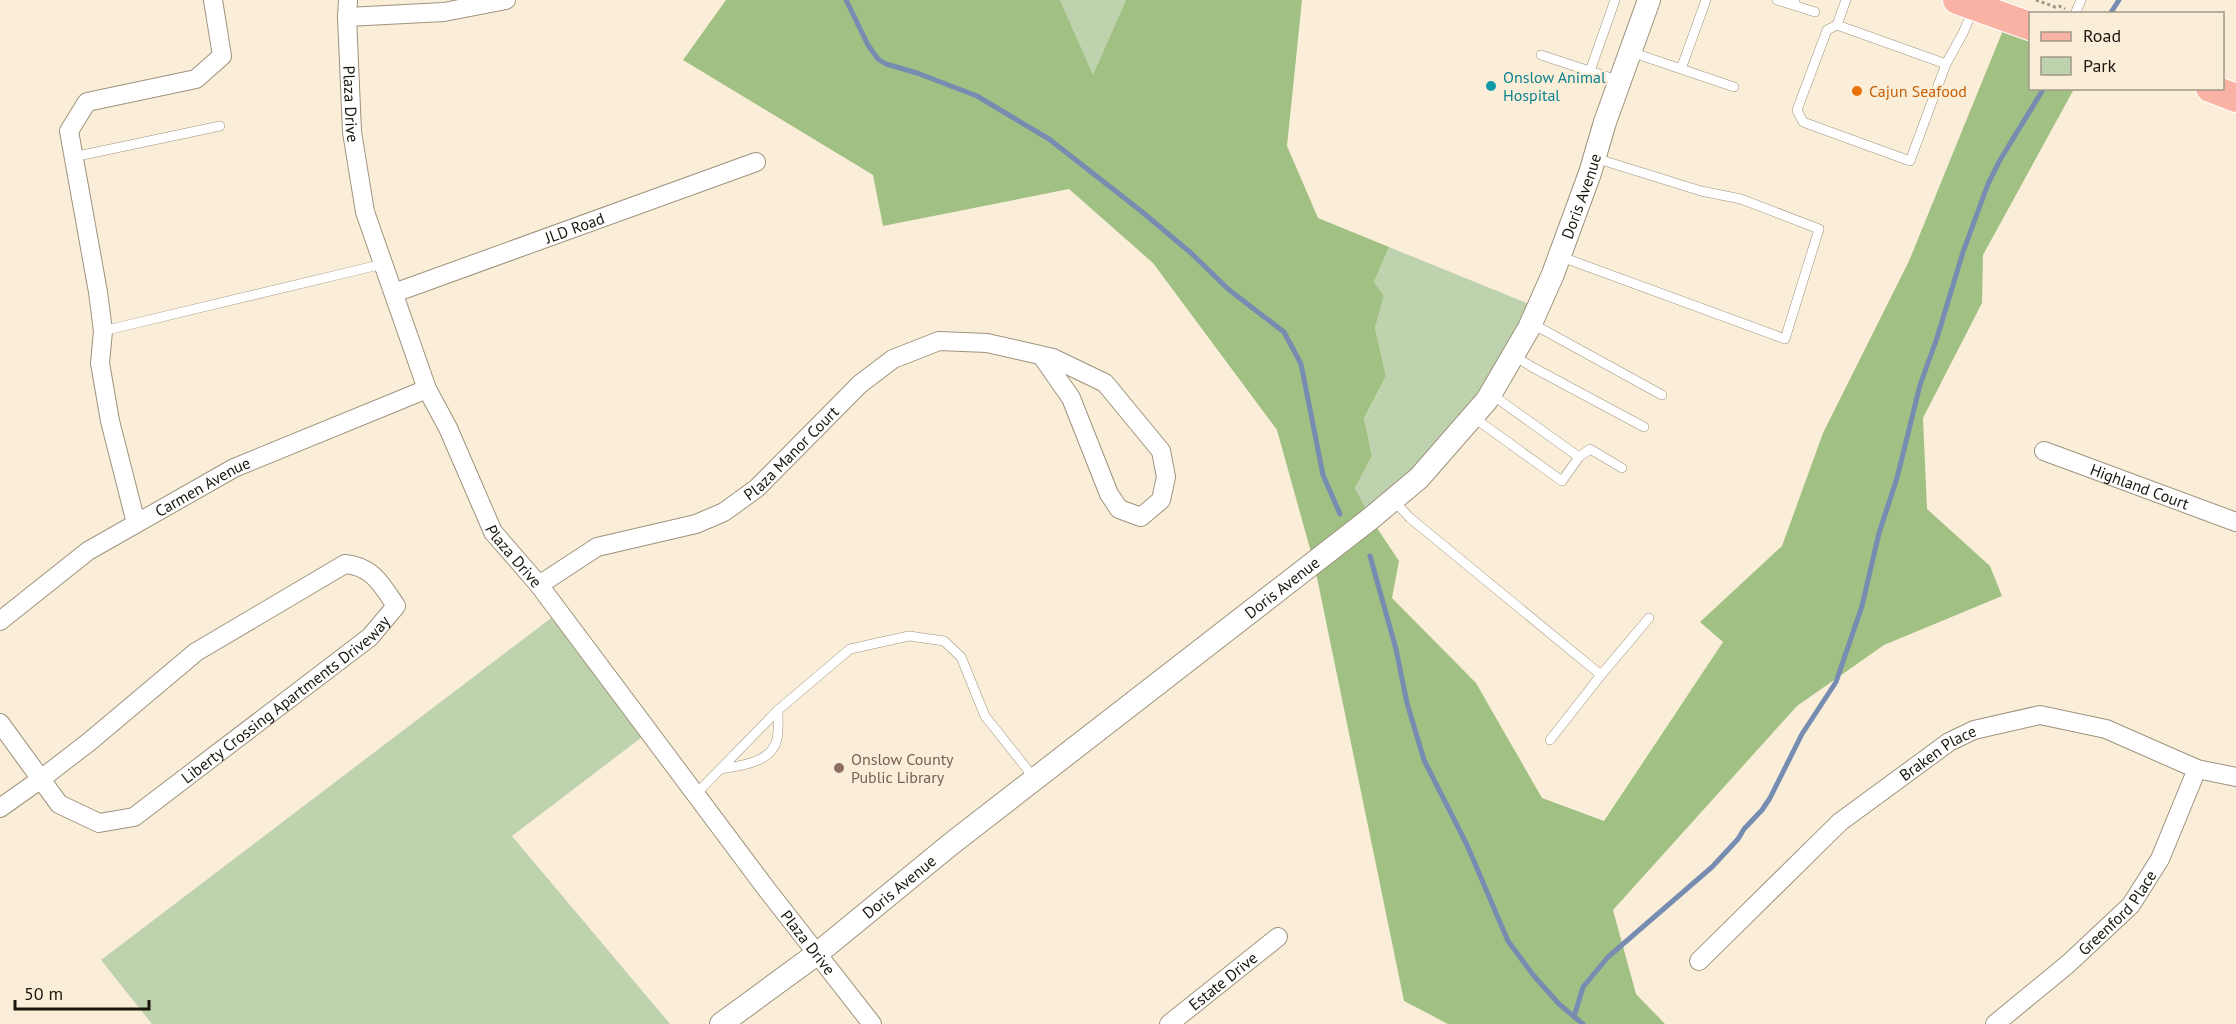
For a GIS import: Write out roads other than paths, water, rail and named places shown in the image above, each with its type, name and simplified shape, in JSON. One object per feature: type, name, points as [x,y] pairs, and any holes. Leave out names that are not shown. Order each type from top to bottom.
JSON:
[{"type":"main road","points":[[1965,3],[2029,25]]},
{"type":"main road","points":[[2215,90],[2236,98]]},
{"type":"street","points":[[136,523],[110,421],[100,363],[103,331],[98,292],[69,131],[87,102],[196,79],[222,56],[213,0]]},
{"type":"street","points":[[348,8],[444,12],[506,0]]},
{"type":"street","name":"Doris Avenue","points":[[721,1024],[818,953],[951,844],[1394,501],[1419,478],[1491,394],[1532,323],[1559,256],[1650,0]]},
{"type":"street","name":"Plaza Drive","points":[[348,8],[352,132],[365,212],[427,389],[448,428],[494,532],[539,585],[768,891],[872,1024]]},
{"type":"street","name":"JLD Road","points":[[394,293],[756,162]]},
{"type":"street","name":"Plaza Manor Court","points":[[539,585],[597,547],[696,524],[724,512],[757,488],[860,384],[893,358],[939,340],[987,343],[1041,355],[1053,358],[1105,383],[1161,451],[1166,477],[1161,500],[1141,517],[1119,509],[1109,494],[1071,398],[1041,355]]},
{"type":"street","name":"Carmen Avenue","points":[[0,621],[88,551],[234,468],[427,389]]},
{"type":"street","name":"Highland Court","points":[[2044,451],[2236,522]]},
{"type":"street","name":"Liberty Crossing Apartments Driveway","points":[[0,723],[41,779],[59,804],[99,823],[134,817],[370,638],[396,606],[375,576],[358,565],[345,564],[196,652],[41,779],[0,808]]},
{"type":"street","name":"Braken Place","points":[[1699,961],[1840,822],[1949,742],[1974,730],[2040,715],[2106,729],[2196,769],[2236,777]]},
{"type":"street","name":"Greenford Place","points":[[1995,1024],[2068,964],[2131,905],[2160,860],[2196,769]]},
{"type":"street","name":"Estate Drive","points":[[1169,1024],[1278,938]]},
{"type":"lane","points":[[1590,71],[1615,0]]},
{"type":"lane","points":[[1681,69],[1706,0]]},
{"type":"lane","points":[[1777,0],[1794,3],[1815,12]]},
{"type":"lane","points":[[1846,0],[1837,25],[1827,30],[1797,110],[1803,122],[1910,161],[1946,64],[1963,33],[1965,3]]},
{"type":"lane","points":[[1837,25],[1946,64]]},
{"type":"lane","points":[[1631,52],[1734,87]]},
{"type":"lane","points":[[1541,55],[1620,81]]},
{"type":"lane","points":[[73,157],[220,126]]},
{"type":"lane","points":[[1559,256],[1785,339],[1819,229],[1741,199],[1701,191],[1594,158]]},
{"type":"lane","points":[[103,331],[383,264]]},
{"type":"lane","points":[[1532,323],[1662,395]]},
{"type":"lane","points":[[1513,355],[1644,427]]},
{"type":"lane","points":[[1491,394],[1579,457]]},
{"type":"lane","points":[[1473,417],[1562,481],[1579,457],[1590,449],[1622,468]]},
{"type":"lane","points":[[1394,501],[1410,518],[1601,675]]},
{"type":"lane","points":[[1550,740],[1649,618]]},
{"type":"lane","points":[[696,794],[778,710],[850,649],[909,636],[944,641],[961,657],[985,716],[1035,779]]},
{"type":"lane","points":[[720,769],[746,765],[771,750],[777,741],[778,710]]},
{"type":"waterway","points":[[846,0],[868,45],[878,59],[886,64],[977,96],[1049,139],[1141,211],[1191,253],[1228,289],[1284,332],[1301,364],[1323,475],[1340,514]]},
{"type":"waterway","points":[[2111,12],[2119,0]]},
{"type":"waterway","points":[[1574,1017],[1583,987],[1608,957],[1712,867],[1762,810],[1802,734],[1836,682],[1862,606],[1879,533],[1897,478],[1920,385],[1963,252],[1988,184],[2043,90]]},
{"type":"waterway","points":[[1370,556],[1396,649],[1407,703],[1424,760],[1467,845],[1508,941],[1534,976],[1559,1004],[1583,1024]]},
{"type":"place","name":"Onslow Animal Hospital","points":[[1491,86]]},
{"type":"place","name":"Cajun Seafood","points":[[1857,91]]},
{"type":"place","name":"Onslow County Public Library","points":[[839,768]]}]
